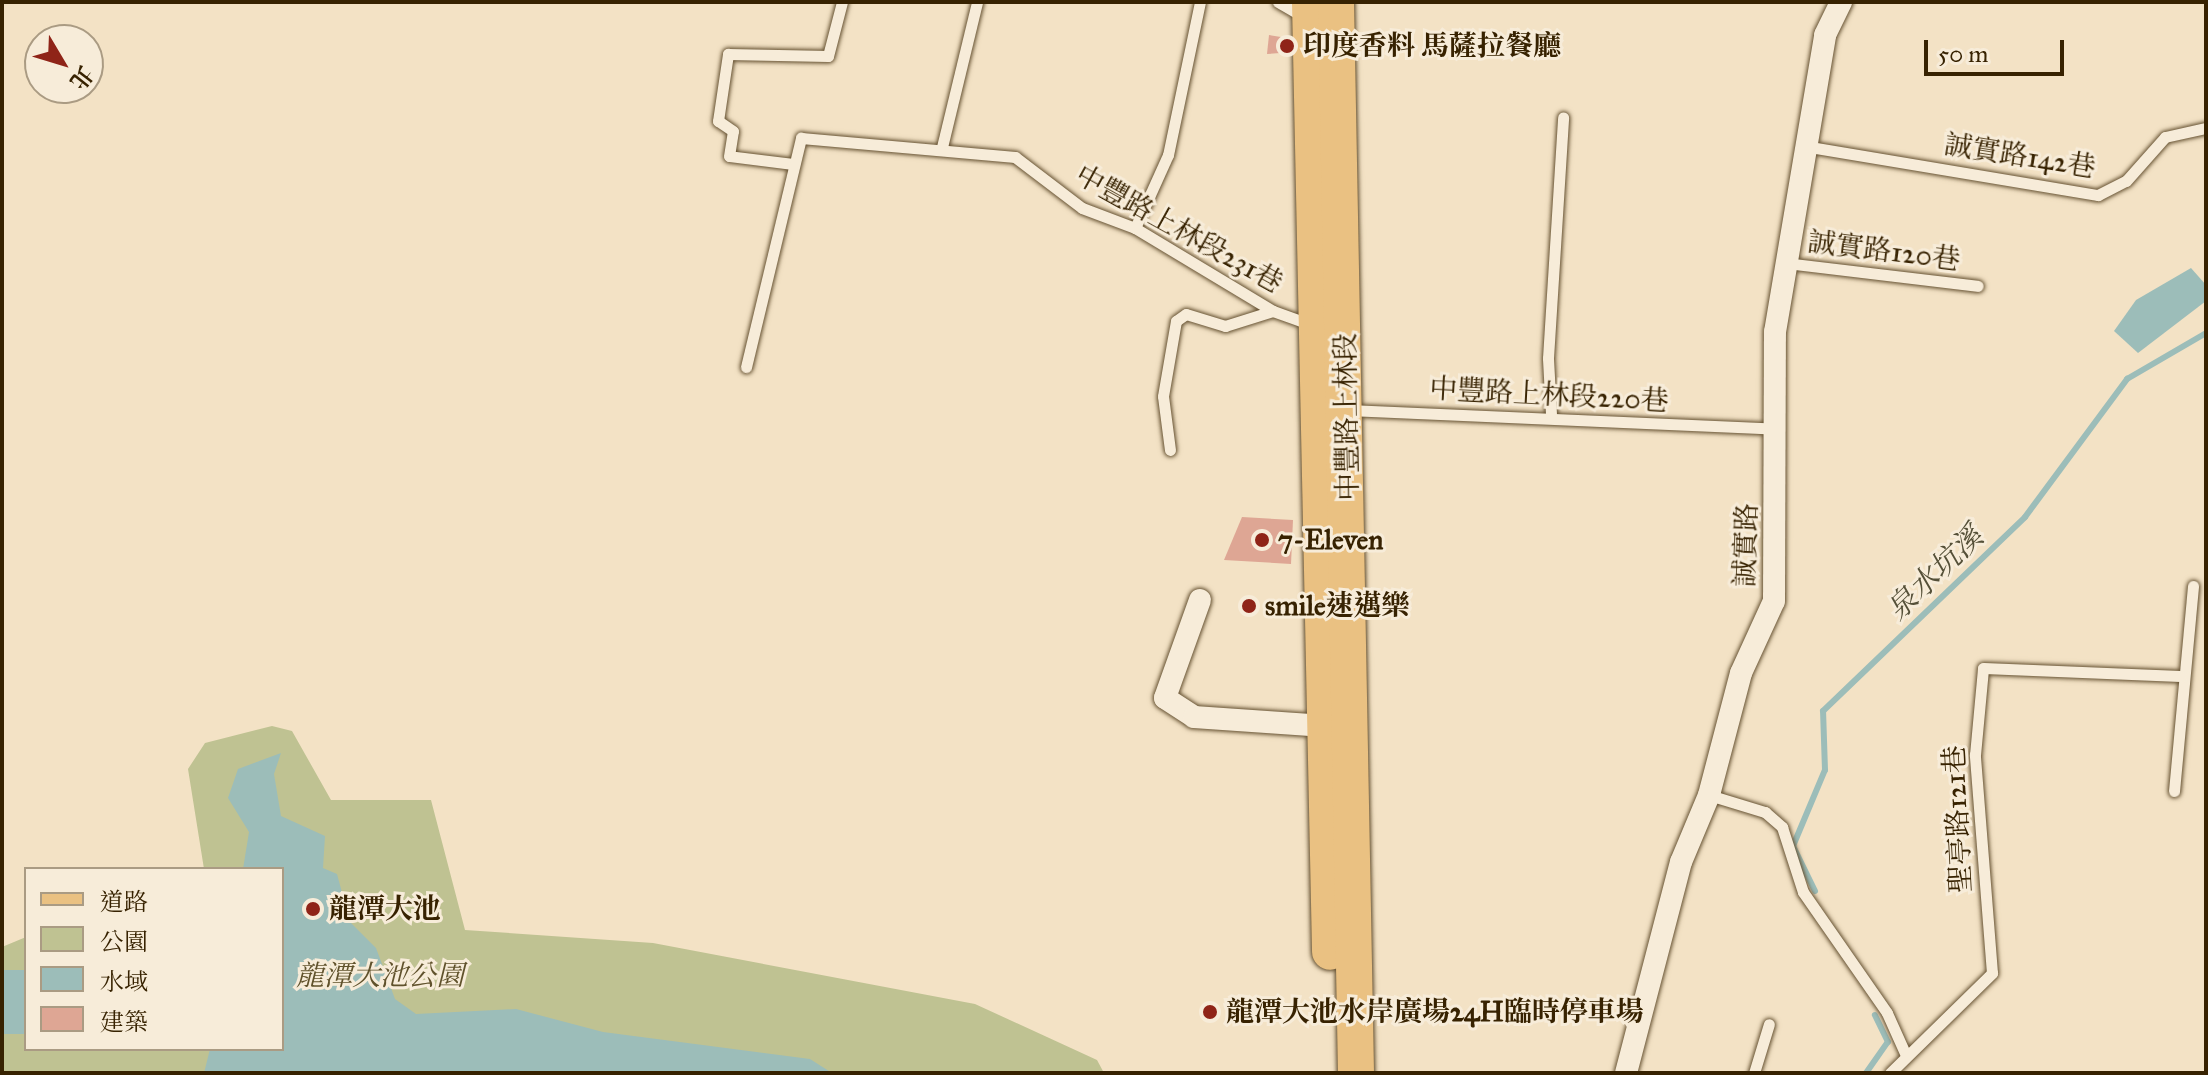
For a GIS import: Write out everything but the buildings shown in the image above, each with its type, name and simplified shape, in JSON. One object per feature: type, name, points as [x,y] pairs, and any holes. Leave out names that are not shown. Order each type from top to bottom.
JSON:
[{"type":"main road","name":"中豐路上林段","points":[[1318,8],[1356,1073]]},
{"type":"main road","name":"中豐路上林段","points":[[1332,410],[1325,726],[1332,1073]]},
{"type":"street","name":"誠實路","points":[[1626,1073],[1681,862],[1709,795],[1741,673],[1777,590],[1775,332],[1825,35],[1841,2]]},
{"type":"street","points":[[1200,600],[1165,698],[1194,717],[1325,726]]},
{"type":"lane","points":[[793,164],[729,156],[733,131],[718,121],[728,54],[828,56],[842,2]]},
{"type":"lane","points":[[942,147],[977,2]]},
{"type":"lane","points":[[1135,228],[1168,155],[1200,2]]},
{"type":"lane","points":[[1278,2],[1318,8]]},
{"type":"lane","points":[[1551,414],[1548,358],[1563,117]]},
{"type":"lane","name":"誠實路142巷","points":[[1804,146],[2098,195],[2126,181],[2165,137],[2206,128]]},
{"type":"lane","name":"中豐路上林段231巷","points":[[746,367],[801,138],[942,147],[1015,157],[1082,208],[1135,228],[1273,311],[1331,331]]},
{"type":"lane","name":"誠實路120巷","points":[[1785,263],[1978,286]]},
{"type":"lane","points":[[1170,450],[1163,396],[1176,321],[1186,314],[1225,326],[1273,311]]},
{"type":"lane","name":"中豐路上林段220巷","points":[[1332,410],[1551,414],[1778,429]]},
{"type":"lane","points":[[2174,791],[2181,676],[2193,586]]},
{"type":"lane","name":"聖亭路121巷","points":[[1890,1073],[1905,1053],[1992,973],[1975,755],[1983,668],[2181,676]]},
{"type":"lane","points":[[1709,795],[1765,812],[1782,827],[1803,892],[1887,1013],[1905,1053]]},
{"type":"lane","points":[[1754,1073],[1769,1024]]},
{"type":"green space","name":"龍潭大池公園","points":[[272,726],[292,731],[331,800],[431,800],[465,930],[653,943],[975,1004],[1097,1060],[1104,1073],[2,1073],[2,947],[24,938],[24,1051],[284,1051],[284,867],[204,867],[188,769],[205,743]]},
{"type":"water","points":[[2191,268],[2206,285],[2206,301],[2138,353],[2114,331],[2136,300]]},
{"type":"water","name":"龍潭大池","points":[[281,753],[274,774],[281,816],[325,836],[323,868],[337,874],[350,922],[376,948],[395,999],[416,1014],[516,1009],[603,1032],[810,1059],[832,1073],[204,1073],[210,1051],[284,1051],[284,867],[243,867],[249,832],[228,798],[238,769]]},
{"type":"water","points":[[2,970],[24,970],[24,1034],[2,1034]]},
{"type":"waterway","name":"泉水坑溪","points":[[1815,891],[1793,846],[1825,770],[1823,711],[2025,517],[2127,379],[2206,333]]},
{"type":"waterway","name":"泉水坑溪","points":[[1866,1073],[1888,1042],[1875,1015]]},
{"type":"place","name":"印度香料 馬薩拉餐廳","points":[[1287,46]]},
{"type":"place","name":"7-Eleven","points":[[1262,540]]},
{"type":"place","name":"smile速邁樂","points":[[1249,606]]},
{"type":"place","name":"龍潭大池","points":[[313,909]]},
{"type":"place","name":"龍潭大池水岸廣場24H臨時停車場","points":[[1210,1012]]}]
